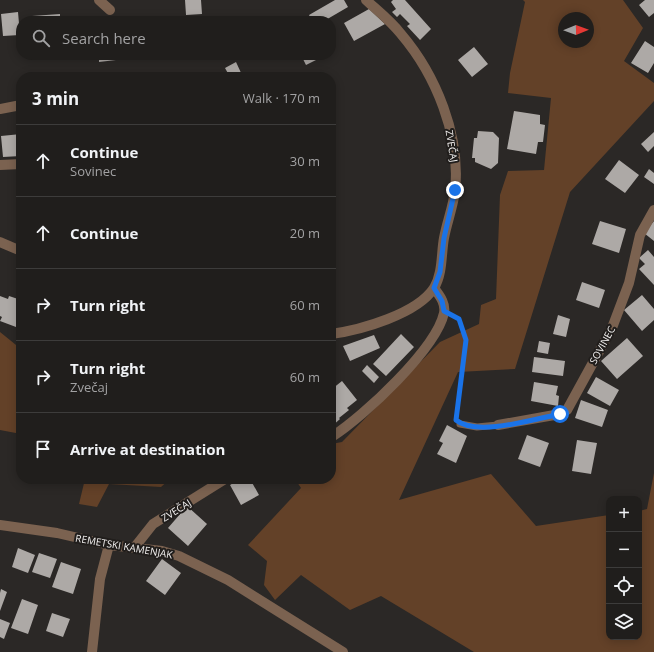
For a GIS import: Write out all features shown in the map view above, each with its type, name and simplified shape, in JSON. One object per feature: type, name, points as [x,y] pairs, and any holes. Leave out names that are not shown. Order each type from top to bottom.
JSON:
[{"type":"street","points":[[99,0],[110,10]]},
{"type":"street","name":"ZVEČAJ","points":[[366,0],[401,32],[421,60],[447,118],[454,156],[455,190],[444,238],[440,272],[434,288]]},
{"type":"street","points":[[0,109],[16,106]]},
{"type":"street","points":[[0,165],[16,164]]},
{"type":"street","name":"SOVINEC","points":[[498,425],[560,414],[567,410],[612,328],[629,283],[640,235],[654,210]]},
{"type":"street","points":[[0,242],[16,249]]},
{"type":"street","points":[[336,333],[365,327],[415,306],[434,288],[442,301],[444,311],[437,330],[430,343],[358,417],[336,433]]},
{"type":"street","name":"ZVEČAJ","points":[[134,548],[153,524],[217,484]]},
{"type":"street","name":"REMETSKI KAMENJAK","points":[[0,525],[57,533],[109,545],[162,552],[198,564],[228,580],[343,652]]},
{"type":"street","points":[[92,652],[100,578],[109,545]]},
{"type":"lane","points":[[460,424],[477,427],[498,425]]},
{"type":"path","points":[[444,311],[459,319],[466,340],[456,420],[460,424]]},
{"type":"shaded area","points":[[523,0],[623,0],[643,28],[624,61],[654,83],[654,101],[570,192],[515,369],[458,372],[399,500],[491,474],[536,526],[606,515],[606,640],[642,640],[642,510],[647,509],[654,473],[654,652],[474,652],[381,596],[350,610],[301,575],[275,600],[264,585],[267,561],[248,545],[301,488],[298,484],[336,484],[336,443],[342,442],[440,342],[479,324],[481,305],[496,299],[500,195],[508,171],[544,170],[551,98],[508,93],[510,73],[525,2]]},
{"type":"shaded area","points":[[0,332],[16,345],[16,433],[0,430]]},
{"type":"shaded area","points":[[84,484],[109,484],[97,507],[79,504]]},
{"type":"shaded area","points":[[109,484],[164,484],[161,487]]},
{"type":"building","points":[[185,0],[201,0],[202,14],[186,15]]},
{"type":"building","points":[[335,0],[344,0],[348,7],[333,16],[309,15]]},
{"type":"building","points":[[393,0],[405,0],[431,29],[420,40],[407,26],[410,24],[400,14],[397,17],[392,12],[396,9],[391,2]]},
{"type":"building","points":[[645,0],[654,0],[654,13],[649,17],[639,5]]},
{"type":"building","points":[[369,9],[385,24],[354,41],[344,23]]},
{"type":"building","points":[[18,12],[18,16],[16,16],[16,35],[3,36],[1,14]]},
{"type":"building","points":[[60,14],[60,16],[32,16]]},
{"type":"building","points":[[645,41],[654,47],[654,63],[648,73],[631,63]]},
{"type":"building","points":[[474,47],[488,64],[472,77],[458,60]]},
{"type":"building","points":[[99,60],[116,60],[99,62]]},
{"type":"building","points":[[304,60],[316,60],[306,65]]},
{"type":"building","points":[[236,62],[241,72],[227,72],[225,68]]},
{"type":"building","points":[[514,111],[540,115],[540,124],[545,125],[543,142],[538,142],[536,154],[507,149]]},
{"type":"building","points":[[478,131],[493,132],[499,138],[498,163],[491,169],[475,162],[475,158],[472,158],[474,138],[477,138]]},
{"type":"building","points":[[654,132],[654,146],[648,152],[641,144]]},
{"type":"building","points":[[16,134],[16,156],[3,157],[1,136]]},
{"type":"building","points":[[619,160],[639,175],[625,193],[605,179]]},
{"type":"building","points":[[649,169],[654,173],[654,184],[644,177]]},
{"type":"building","points":[[600,221],[626,229],[619,253],[592,244]]},
{"type":"building","points":[[654,221],[654,241],[644,233]]},
{"type":"building","points":[[648,250],[654,257],[654,285],[639,269],[645,264],[639,258]]},
{"type":"building","points":[[582,282],[605,290],[599,308],[576,300]]},
{"type":"building","points":[[642,295],[654,309],[654,320],[642,331],[624,310]]},
{"type":"building","points":[[0,296],[8,299],[9,296],[16,298],[16,327],[0,321],[2,317],[0,316]]},
{"type":"building","points":[[558,315],[570,319],[566,337],[553,334]]},
{"type":"building","points":[[401,334],[414,347],[386,376],[373,364]]},
{"type":"building","points":[[374,335],[380,348],[350,361],[343,346]]},
{"type":"building","points":[[627,338],[643,356],[617,379],[601,361]]},
{"type":"building","points":[[539,341],[550,343],[548,354],[537,352]]},
{"type":"building","points":[[534,357],[565,361],[563,376],[532,372]]},
{"type":"building","points":[[367,365],[379,377],[374,383],[362,371]]},
{"type":"building","points":[[596,377],[619,390],[610,406],[587,393]]},
{"type":"building","points":[[342,381],[357,400],[347,408],[349,410],[336,423],[336,386]]},
{"type":"building","points":[[534,382],[558,386],[556,395],[559,396],[558,406],[531,401]]},
{"type":"building","points":[[581,400],[608,410],[602,427],[575,418]]},
{"type":"building","points":[[447,425],[467,436],[456,463],[437,454],[443,443],[439,441]]},
{"type":"building","points":[[527,435],[549,443],[540,467],[518,459]]},
{"type":"building","points":[[577,440],[597,443],[591,474],[572,471]]},
{"type":"building","points":[[253,484],[259,495],[241,505],[230,485]]},
{"type":"building","points":[[187,506],[207,524],[188,546],[168,528]]},
{"type":"building","points":[[18,548],[35,555],[28,573],[12,567]]},
{"type":"building","points":[[39,553],[57,559],[50,578],[32,572]]},
{"type":"building","points":[[162,559],[181,573],[165,595],[146,581]]},
{"type":"building","points":[[61,562],[81,569],[73,594],[52,587]]},
{"type":"building","points":[[1,589],[7,592],[0,611],[0,593]]},
{"type":"building","points":[[22,599],[38,605],[28,634],[11,628]]},
{"type":"building","points":[[52,613],[70,619],[63,637],[46,631]]},
{"type":"building","points":[[0,619],[10,623],[4,639],[0,637]]},
{"type":"route","points":[[455,190],[444,238],[439,277],[434,288],[442,301],[444,311],[459,319],[464,329],[466,340],[456,420],[460,424],[468,426],[488,427],[560,414]]}]
